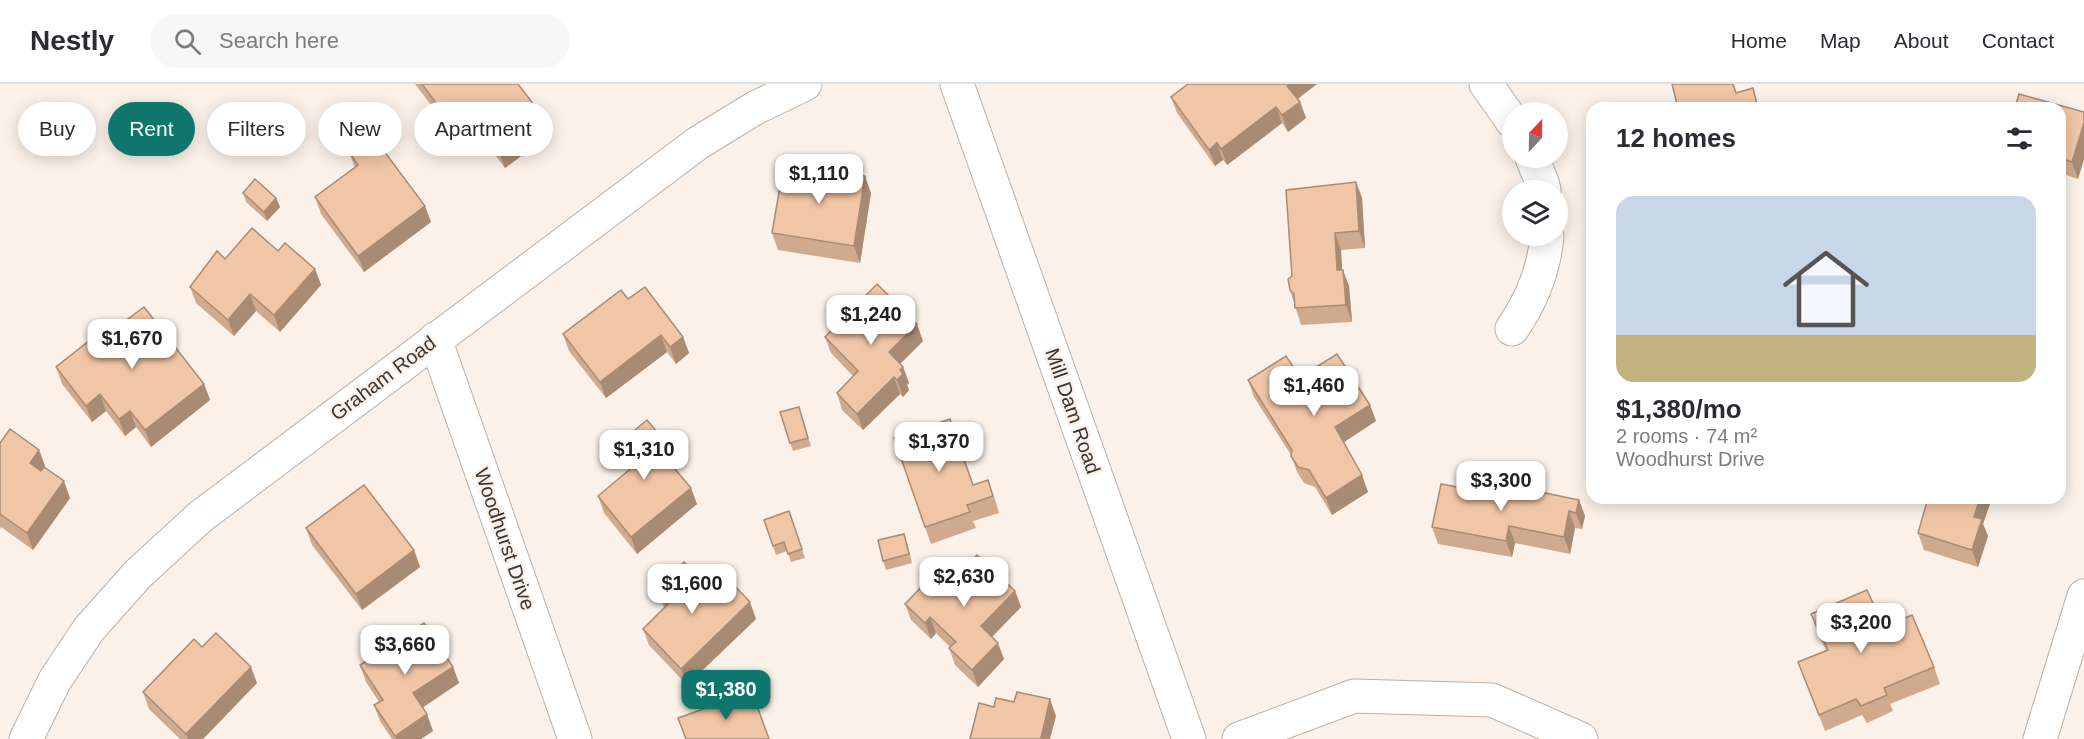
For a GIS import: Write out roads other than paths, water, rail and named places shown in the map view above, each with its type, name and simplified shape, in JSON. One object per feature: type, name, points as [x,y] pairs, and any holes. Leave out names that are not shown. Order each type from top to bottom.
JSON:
[{"type":"street","name":"Graham Road","points":[[26,739],[55,680],[88,629],[138,574],[200,517],[698,143],[755,108],[805,84]]},
{"type":"street","name":"Mill Dam Road","points":[[957,84],[1189,739]]},
{"type":"street","points":[[1486,84],[1502,107]]},
{"type":"street","points":[[1512,329],[1524,311],[1540,277],[1546,246]]},
{"type":"street","name":"Woodhurst Drive","points":[[435,339],[575,739]]},
{"type":"street","points":[[2040,739],[2084,596]]},
{"type":"street","points":[[1239,739],[1354,696],[1492,700],[1581,739]]}]
